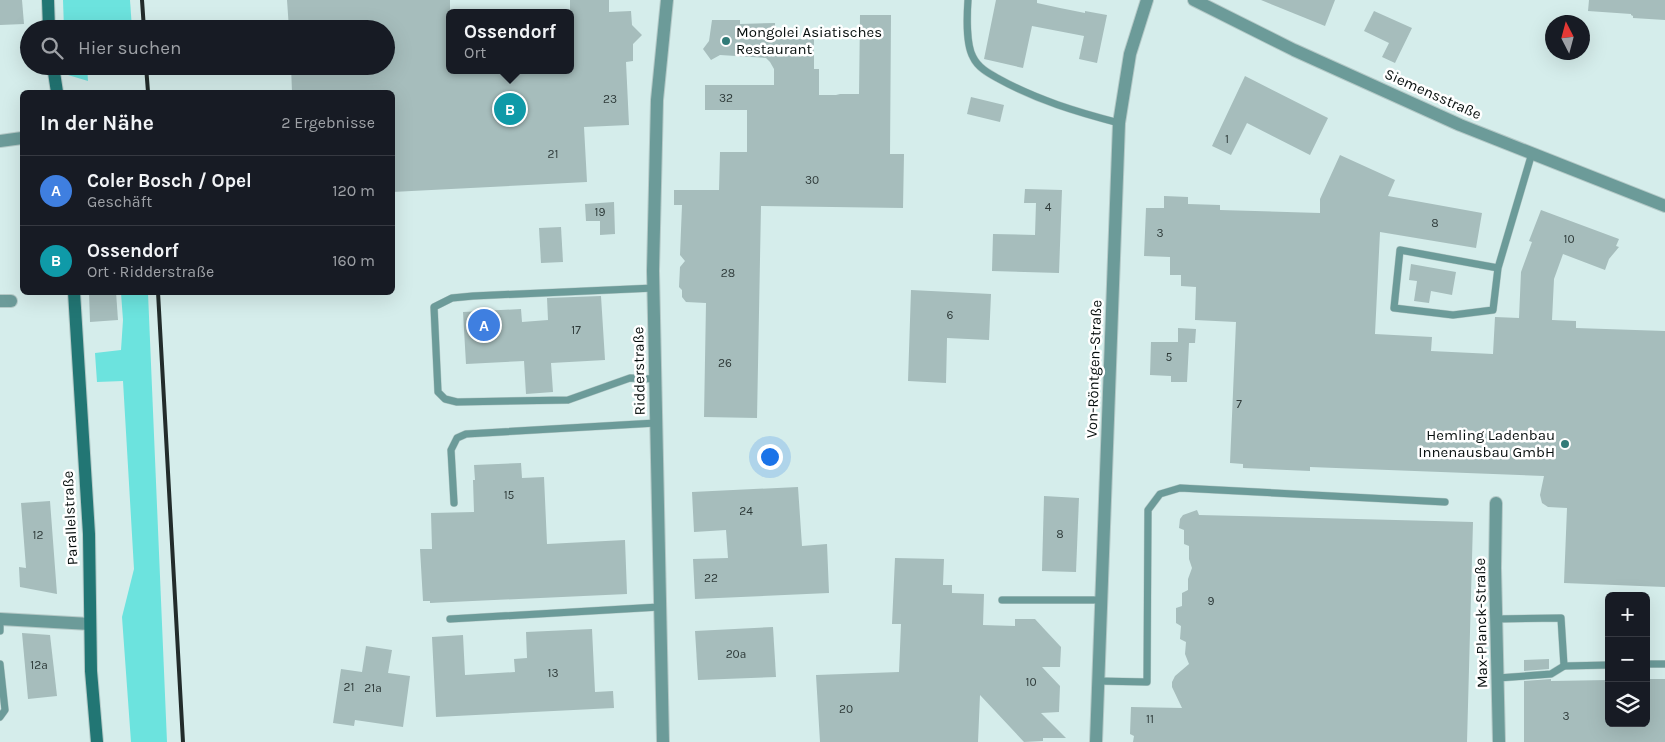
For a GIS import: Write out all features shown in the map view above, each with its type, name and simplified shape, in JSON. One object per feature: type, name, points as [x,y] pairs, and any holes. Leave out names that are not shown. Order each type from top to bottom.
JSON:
[{"type":"main road","points":[[48,0],[49,20]]},
{"type":"main road","points":[[54,75],[57,90]]},
{"type":"main road","name":"Parallelstraße","points":[[74,295],[89,534],[90,671],[97,742]]},
{"type":"street","name":"Ridderstraße","points":[[663,742],[654,288],[657,100],[667,0]]},
{"type":"street","name":"Von-Röntgen-Straße","points":[[1096,742],[1119,123],[1130,54],[1147,0]]},
{"type":"street","name":"Siemensstraße","points":[[1194,0],[1294,50],[1460,125],[1665,206]]},
{"type":"street","points":[[0,141],[20,138]]},
{"type":"street","name":"Max-Planck-Straße","points":[[1496,503],[1499,742]]},
{"type":"street","points":[[0,619],[90,624]]},
{"type":"lane","points":[[968,0],[967,30],[972,57],[984,71],[1024,93],[1070,110],[1119,123]]},
{"type":"lane","points":[[1498,268],[1400,250],[1394,308],[1453,315],[1493,310],[1498,268],[1532,153]]},
{"type":"lane","points":[[654,288],[473,296],[452,298],[434,307],[438,392],[446,398],[457,402],[568,400],[630,378],[655,379]]},
{"type":"lane","points":[[454,503],[451,450],[457,438],[466,434],[656,423]]},
{"type":"lane","points":[[1098,681],[1147,682],[1148,510],[1160,494],[1180,488],[1445,502]]},
{"type":"lane","points":[[1002,600],[1101,600]]},
{"type":"lane","points":[[450,619],[659,607]]},
{"type":"lane","points":[[1496,619],[1561,618],[1564,666]]},
{"type":"lane","points":[[0,619],[0,631]]},
{"type":"lane","points":[[0,664],[5,710],[0,718]]},
{"type":"lane","points":[[1650,664],[1665,664]]},
{"type":"lane","points":[[1498,678],[1551,674],[1564,666],[1605,665]]},
{"type":"shaded area","points":[[63,0],[130,0],[131,20],[64,20]]},
{"type":"shaded area","points":[[68,75],[88,75],[88,81]]},
{"type":"shaded area","points":[[121,295],[148,295],[167,742],[131,742],[122,617],[134,569],[123,381],[97,382],[95,353],[121,350],[123,320]]},
{"type":"building","points":[[0,0],[22,0],[24,20],[20,20],[20,24],[0,25]]},
{"type":"building","points":[[287,0],[450,0],[450,9],[446,9],[446,74],[574,74],[574,9],[570,9],[570,0],[609,0],[609,12],[631,11],[632,25],[642,35],[633,44],[633,61],[626,62],[629,125],[584,127],[587,182],[395,192],[395,90],[292,90],[291,75],[395,75],[395,20],[288,20]]},
{"type":"building","points":[[996,0],[1037,0],[1037,3],[1060,8],[1107,15],[1097,63],[1079,59],[1084,36],[1032,26],[1023,68],[984,59]]},
{"type":"building","points":[[1261,0],[1335,0],[1325,26]]},
{"type":"building","points":[[1589,0],[1665,0],[1665,20],[1633,18],[1631,14],[1588,11]]},
{"type":"building","points":[[1374,11],[1412,28],[1395,63],[1382,57],[1389,43],[1364,31]]},
{"type":"building","points":[[860,15],[891,15],[890,154],[904,154],[903,208],[761,206],[757,418],[704,417],[706,303],[686,302],[682,297],[682,290],[679,287],[680,267],[685,261],[680,255],[682,205],[674,205],[674,190],[719,190],[720,152],[747,152],[747,110],[705,110],[705,85],[774,85],[774,69],[766,58],[720,55],[711,60],[703,49],[709,41],[712,20],[740,20],[740,24],[775,23],[775,39],[814,39],[814,69],[819,69],[819,95],[836,95],[859,94]]},
{"type":"building","points":[[1245,76],[1328,118],[1310,155],[1247,123],[1231,155],[1212,146]]},
{"type":"building","points":[[971,97],[1004,105],[1000,122],[967,114]]},
{"type":"building","points":[[1340,155],[1395,180],[1388,196],[1482,213],[1476,248],[1380,232],[1375,334],[1432,337],[1431,351],[1493,354],[1495,317],[1519,318],[1521,272],[1532,242],[1529,241],[1541,210],[1619,239],[1616,246],[1619,247],[1609,259],[1605,270],[1563,254],[1554,279],[1552,320],[1576,321],[1576,328],[1665,331],[1665,587],[1564,583],[1567,508],[1548,507],[1542,503],[1540,495],[1544,476],[1310,467],[1310,471],[1243,468],[1243,464],[1230,463],[1236,322],[1195,320],[1196,287],[1181,286],[1181,275],[1170,275],[1170,257],[1144,256],[1146,208],[1164,208],[1164,196],[1188,197],[1188,204],[1220,205],[1220,210],[1320,213],[1320,199]]},
{"type":"building","points":[[1025,189],[1062,190],[1059,273],[992,271],[993,234],[1035,235],[1036,203],[1024,203]]},
{"type":"building","points":[[614,202],[615,234],[600,235],[600,221],[586,221],[585,204]]},
{"type":"building","points":[[561,227],[563,262],[541,263],[539,228]]},
{"type":"building","points":[[1411,264],[1456,272],[1452,295],[1431,291],[1429,303],[1414,301],[1417,281],[1409,280]]},
{"type":"building","points":[[911,290],[991,294],[989,340],[947,338],[946,383],[908,381]]},
{"type":"building","points":[[89,295],[116,295],[118,320],[90,322]]},
{"type":"building","points":[[601,296],[605,360],[551,363],[553,392],[526,394],[524,361],[466,364],[463,312],[521,309],[522,322],[548,320],[547,298]]},
{"type":"building","points":[[1178,328],[1196,329],[1195,343],[1189,343],[1187,382],[1171,382],[1171,376],[1150,375],[1151,342],[1178,342]]},
{"type":"building","points":[[521,463],[522,478],[544,477],[547,544],[625,540],[627,594],[430,603],[430,601],[423,601],[420,549],[432,549],[431,513],[474,512],[474,465]]},
{"type":"building","points":[[798,487],[802,546],[827,544],[829,593],[695,599],[693,559],[728,558],[726,530],[694,532],[692,492]]},
{"type":"building","points":[[1044,496],[1079,498],[1076,572],[1042,571]]},
{"type":"building","points":[[50,501],[57,594],[20,587],[19,567],[26,568],[21,503]]},
{"type":"building","points":[[1197,510],[1199,515],[1473,522],[1467,742],[1133,742],[1134,736],[1130,734],[1131,707],[1182,708],[1172,687],[1172,682],[1175,676],[1189,664],[1185,654],[1186,642],[1180,639],[1181,626],[1176,623],[1176,608],[1182,606],[1182,593],[1188,590],[1188,579],[1192,568],[1189,559],[1189,546],[1184,544],[1184,530],[1179,528],[1180,519],[1183,515]]},
{"type":"building","points":[[895,558],[944,559],[943,585],[952,585],[952,593],[984,594],[983,625],[1015,626],[1015,619],[1035,619],[1061,647],[1060,667],[1042,667],[1060,686],[1059,712],[1041,713],[1066,738],[1043,738],[1043,741],[1024,742],[980,695],[978,742],[820,742],[816,675],[899,672],[901,624],[892,624]]},
{"type":"building","points":[[773,627],[776,677],[698,680],[695,631]]},
{"type":"building","points":[[592,629],[595,692],[613,691],[614,708],[436,717],[432,637],[463,635],[465,675],[515,672],[514,659],[527,658],[526,632]]},
{"type":"building","points":[[22,633],[50,635],[57,696],[28,699]]},
{"type":"building","points":[[366,646],[392,650],[388,673],[410,676],[403,727],[355,720],[354,726],[333,723],[341,669],[362,672]]},
{"type":"building","points":[[1549,659],[1549,669],[1524,671],[1524,660]]},
{"type":"building","points":[[1551,679],[1551,681],[1605,680],[1605,727],[1650,727],[1650,679],[1665,679],[1665,742],[1524,742],[1524,681]]},
{"type":"railway","points":[[142,0],[143,20]]},
{"type":"railway","points":[[147,75],[148,90]]},
{"type":"railway","points":[[158,295],[183,742]]},
{"type":"place","name":"Mongolei Asiatisches Restaurant","points":[[726,41]]},
{"type":"place","name":"Ossendorf","points":[[510,109]]},
{"type":"place","name":"Coler Bosch / Opel","points":[[484,325]]},
{"type":"place","name":"Hemling Ladenbau Innenausbau GmbH","points":[[1565,444]]}]
